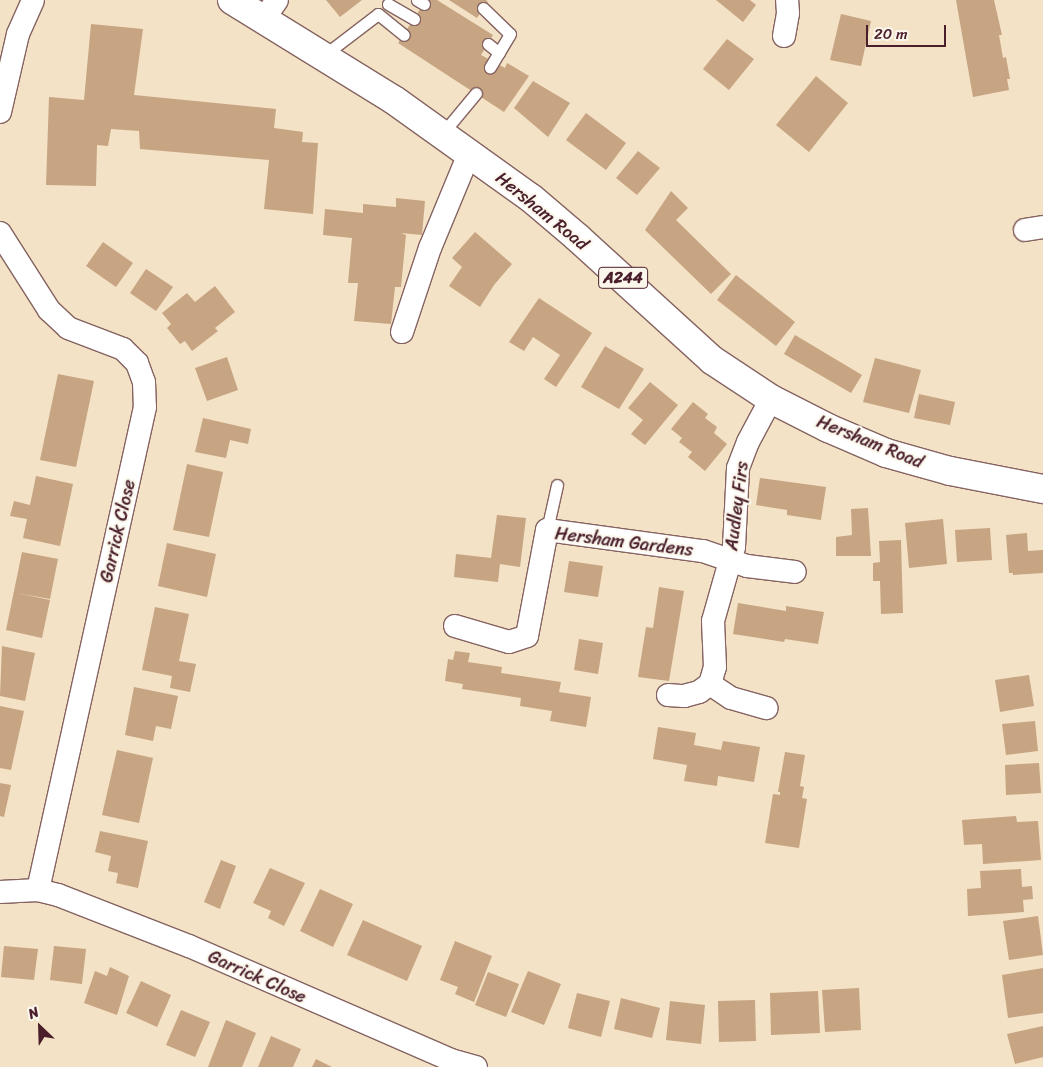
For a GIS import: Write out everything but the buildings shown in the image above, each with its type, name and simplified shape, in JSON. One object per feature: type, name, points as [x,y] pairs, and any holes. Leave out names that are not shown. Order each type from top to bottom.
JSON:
[{"type":"main road","name":"Hersham Road","points":[[232,0],[270,10],[323,56],[394,100],[531,198],[578,238],[712,360],[772,399],[828,428],[894,456],[950,472],[1043,489]]},
{"type":"street","points":[[0,112],[18,34],[33,0]]},
{"type":"street","points":[[784,36],[788,14],[787,0]]},
{"type":"street","points":[[402,332],[430,248],[470,154]]},
{"type":"street","name":"Garrick Close","points":[[0,233],[49,310],[68,328],[123,349],[137,363],[144,382],[146,407],[38,890]]},
{"type":"street","name":"Audley Firs","points":[[710,684],[715,667],[714,621],[734,547],[738,468],[748,442],[772,399]]},
{"type":"street","name":"Hersham Gardens","points":[[455,626],[509,642],[527,636],[548,530],[703,552],[731,561]]},
{"type":"street","name":"Audley Firs","points":[[731,561],[747,566],[795,572]]},
{"type":"street","points":[[668,695],[684,696],[699,692],[710,684],[731,698],[767,708]]},
{"type":"street","name":"Garrick Close","points":[[0,892],[38,890],[58,895],[189,946],[368,1026],[451,1060],[476,1067]]},
{"type":"lane","points":[[323,56],[378,14],[390,2],[414,19]]},
{"type":"lane","points":[[483,8],[510,34],[490,67]]},
{"type":"lane","points":[[378,14],[404,35]]},
{"type":"lane","points":[[488,44],[498,53]]},
{"type":"lane","points":[[442,134],[476,93]]},
{"type":"lane","points":[[548,530],[557,485]]}]
